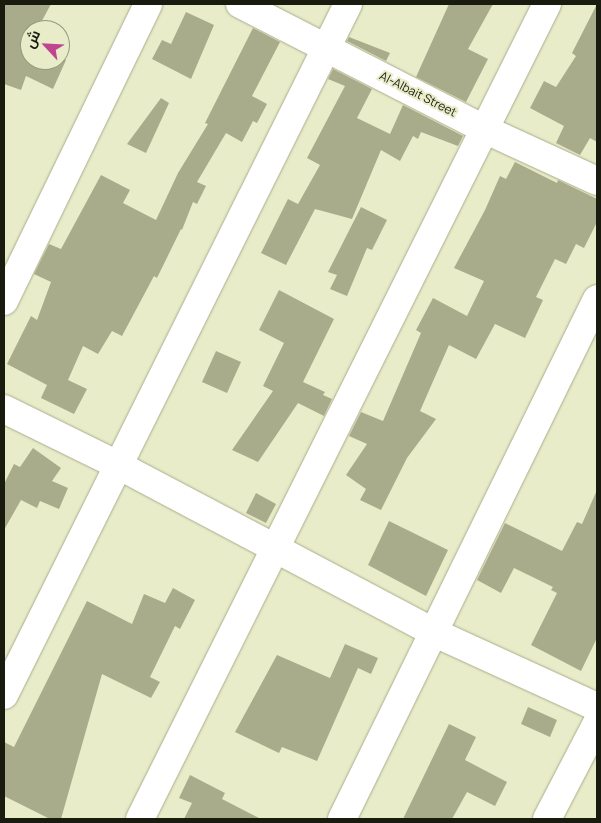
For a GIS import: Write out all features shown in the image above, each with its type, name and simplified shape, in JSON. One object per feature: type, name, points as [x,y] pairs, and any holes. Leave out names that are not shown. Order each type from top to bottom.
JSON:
[{"type":"street","points":[[4,301],[148,4]]},
{"type":"street","name":"Al-Albait Street","points":[[240,4],[486,130],[597,181]]},
{"type":"street","points":[[4,695],[348,4]]},
{"type":"street","points":[[140,819],[486,130],[547,4]]},
{"type":"street","points":[[342,819],[597,298]]},
{"type":"street","points":[[4,409],[118,465],[433,632],[595,706],[547,819]]},
{"type":"building","points":[[4,4],[51,4],[42,20],[20,20],[20,70],[62,70],[53,89],[26,76],[21,90],[4,84]]},
{"type":"building","points":[[449,4],[493,4],[468,49],[488,59],[466,102],[416,77]]},
{"type":"building","points":[[597,4],[597,142],[590,138],[580,155],[556,143],[564,126],[530,108],[544,81],[556,87],[576,56],[572,53]]},
{"type":"building","points":[[186,12],[214,25],[191,79],[152,59],[162,40],[171,44]]},
{"type":"building","points":[[253,28],[280,42],[252,96],[267,104],[257,123],[253,121],[242,142],[226,133],[197,182],[206,186],[197,204],[193,202],[182,230],[157,278],[154,276],[122,336],[112,331],[98,354],[83,346],[68,380],[87,389],[74,414],[41,398],[47,385],[7,364],[31,316],[37,320],[51,282],[34,274],[49,244],[61,249],[101,175],[130,190],[123,203],[156,220],[178,173],[208,124],[205,123]]},
{"type":"building","points":[[349,37],[390,53],[386,61],[347,41]]},
{"type":"building","points":[[333,69],[372,89],[357,118],[390,134],[403,105],[463,136],[458,146],[421,132],[418,139],[413,136],[400,161],[381,150],[352,219],[315,209],[286,265],[261,253],[288,199],[298,204],[320,165],[307,158],[345,86],[328,79]]},
{"type":"building","points":[[161,98],[169,103],[146,153],[127,144]]},
{"type":"building","points":[[515,162],[557,183],[558,180],[597,199],[597,222],[584,248],[576,244],[566,264],[555,259],[536,297],[543,300],[525,338],[495,324],[476,359],[449,345],[420,411],[436,419],[407,458],[381,510],[360,500],[366,489],[346,475],[367,444],[349,436],[361,412],[383,421],[421,333],[416,330],[433,298],[467,316],[484,281],[454,268],[485,210],[500,176],[506,179]]},
{"type":"building","points":[[361,207],[387,220],[372,250],[367,248],[347,296],[330,289],[337,275],[328,272]]},
{"type":"building","points":[[279,290],[334,319],[303,382],[325,392],[323,395],[332,399],[324,416],[298,403],[258,462],[232,450],[273,391],[263,386],[284,343],[259,330]]},
{"type":"building","points":[[216,351],[241,362],[227,393],[202,382]]},
{"type":"building","points":[[33,448],[61,468],[52,481],[68,488],[59,509],[40,501],[37,508],[21,500],[4,530],[4,484],[14,464],[20,467]]},
{"type":"building","points":[[597,490],[597,638],[581,671],[531,645],[557,593],[551,590],[553,587],[514,568],[501,593],[477,580],[505,523],[562,551],[577,522],[582,524]]},
{"type":"building","points":[[256,493],[276,504],[266,523],[246,513]]},
{"type":"building","points":[[389,521],[448,550],[426,596],[368,565]]},
{"type":"building","points":[[173,588],[195,600],[180,629],[175,626],[150,677],[160,682],[151,698],[102,674],[61,819],[50,819],[4,796],[4,742],[14,747],[87,601],[132,624],[144,594],[165,603]]},
{"type":"building","points":[[345,644],[378,658],[371,674],[358,668],[317,761],[282,747],[279,753],[235,732],[277,655],[330,678]]},
{"type":"building","points":[[528,707],[557,720],[550,737],[521,724]]},
{"type":"building","points":[[449,724],[476,737],[465,760],[507,782],[495,806],[467,792],[452,819],[403,819]]},
{"type":"building","points":[[190,775],[225,793],[222,799],[261,819],[184,819],[192,803],[179,798]]}]
